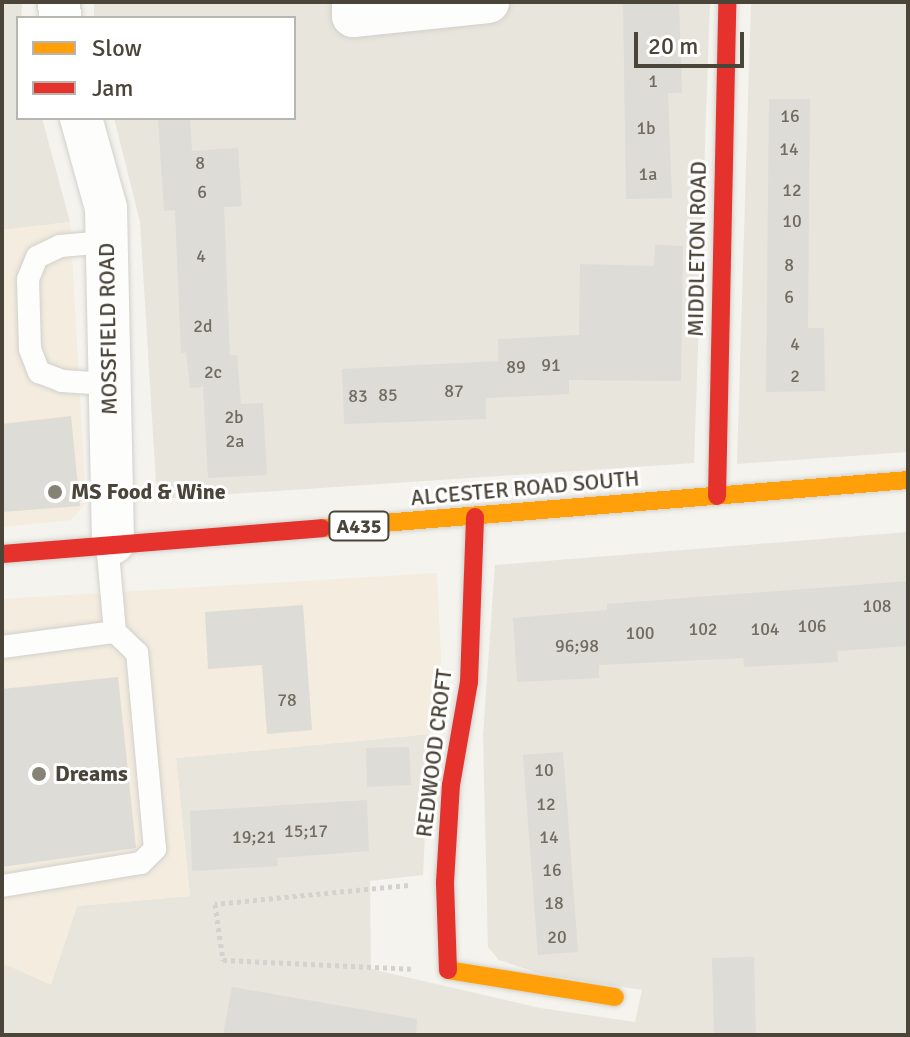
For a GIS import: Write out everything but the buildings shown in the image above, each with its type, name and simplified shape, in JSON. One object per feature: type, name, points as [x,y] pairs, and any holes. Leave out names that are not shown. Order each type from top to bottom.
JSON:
[{"type":"main road","name":"MIDDLETON ROAD","points":[[717,496],[727,2]]},
{"type":"main road","name":"ALCESTER ROAD SOUTH","points":[[2,554],[908,480]]},
{"type":"main road","name":"REDWOOD CROFT","points":[[448,970],[445,882],[451,785],[469,682],[475,517]]},
{"type":"main road","points":[[448,970],[615,997]]},
{"type":"street","points":[[353,2],[353,16],[488,2]]},
{"type":"street","name":"MOSSFIELD ROAD","points":[[82,120],[106,208],[110,543]]},
{"type":"lane","points":[[106,242],[60,246],[37,257],[28,279],[29,335],[39,372],[62,381],[109,384]]},
{"type":"lane","points":[[2,886],[141,863],[155,849],[137,653],[115,632],[110,543]]},
{"type":"lane","points":[[2,647],[115,632]]},
{"type":"path","points":[[445,882],[215,904],[223,960],[448,970]]},
{"type":"shaded area","points":[[2,2],[22,2],[22,16],[16,16],[16,120],[43,120],[70,222],[2,230]]},
{"type":"shaded area","points":[[94,2],[710,2],[694,463],[157,499],[140,222],[114,120],[296,120],[296,16],[94,16]]},
{"type":"shaded area","points":[[751,2],[908,2],[908,452],[737,464]]},
{"type":"shaded area","points":[[70,222],[86,503],[71,520],[2,527],[2,230]]},
{"type":"shaded area","points":[[908,532],[908,1035],[2,1035],[2,963],[51,984],[77,906],[190,896],[176,758],[430,734],[423,875],[370,881],[371,969],[540,1008],[635,1022],[642,990],[542,974],[499,960],[488,947],[483,735],[495,565]]},
{"type":"shaded area","points":[[437,573],[441,659],[430,734],[176,758],[190,896],[77,906],[51,985],[2,963],[2,599]]},
{"type":"traffic: slow","points":[[322,528],[908,480]]},
{"type":"traffic: slow","points":[[448,970],[615,997]]},
{"type":"traffic: jam","points":[[717,496],[727,2]]},
{"type":"traffic: jam","points":[[448,970],[445,882],[451,785],[469,682],[475,517]]},
{"type":"traffic: jam","points":[[2,554],[322,528]]},
{"type":"place","name":"MS Food & Wine","points":[[55,492]]},
{"type":"place","name":"Dreams","points":[[39,774]]}]
